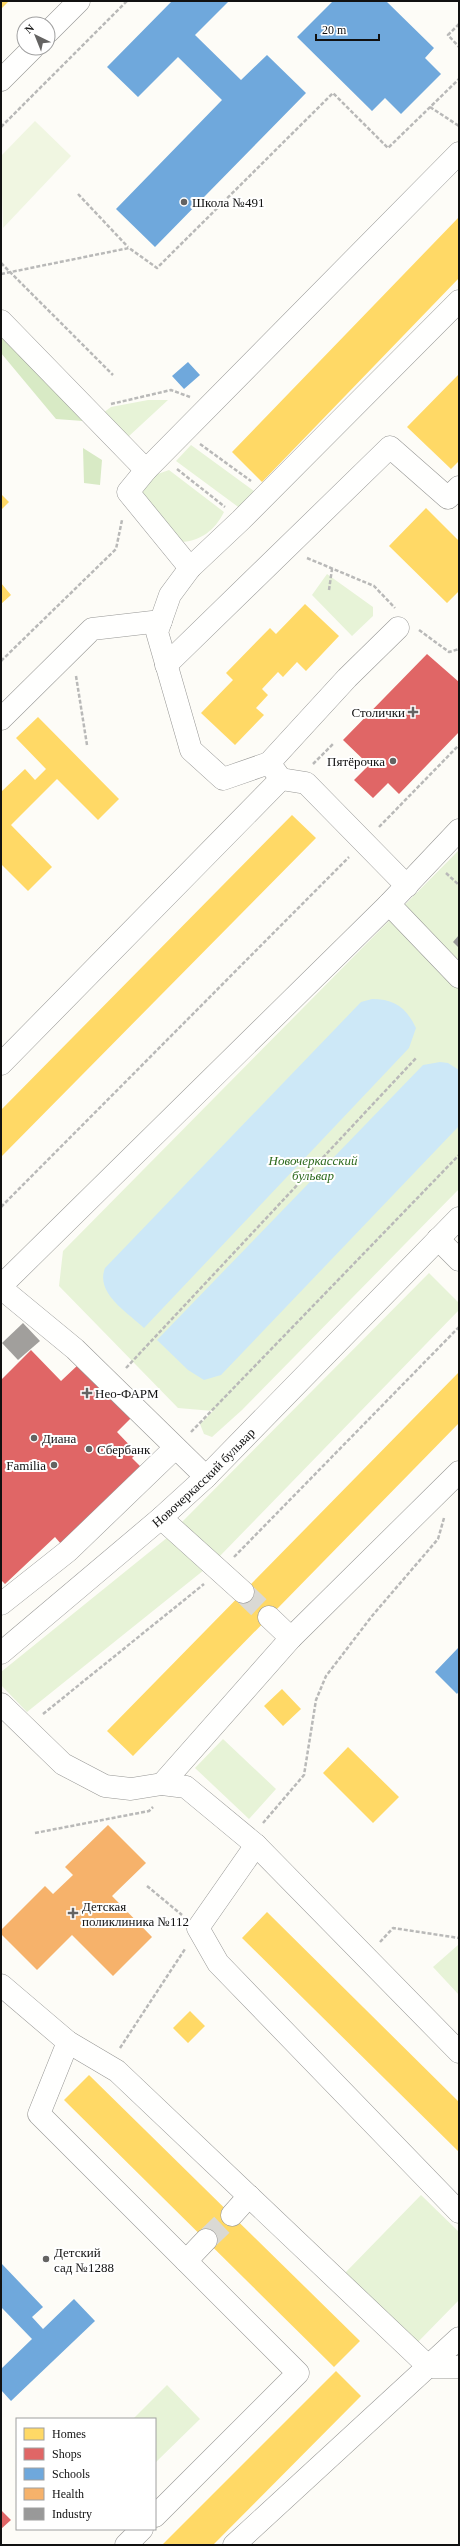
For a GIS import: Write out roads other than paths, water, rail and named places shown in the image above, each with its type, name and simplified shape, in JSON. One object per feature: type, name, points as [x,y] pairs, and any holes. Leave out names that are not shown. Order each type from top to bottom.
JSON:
[{"type":"street","points":[[56,24],[79,1]]},
{"type":"street","points":[[1,80],[24,56]]},
{"type":"street","points":[[190,568],[128,492],[146,470],[459,154]]},
{"type":"street","points":[[406,886],[306,783],[275,771],[223,779],[191,750],[157,632],[170,595],[190,568],[241,520],[459,300]]},
{"type":"street","points":[[1,321],[146,470]]},
{"type":"street","points":[[166,665],[286,550],[390,447],[448,498],[459,488]]},
{"type":"street","points":[[1,720],[92,630],[160,621]]},
{"type":"street","points":[[1,1064],[275,771],[347,678],[406,624]]},
{"type":"street","points":[[206,1477],[75,1349],[1,1287],[389,904],[459,830]]},
{"type":"street","points":[[389,904],[459,977]]},
{"type":"street","name":"Новочеркасский бульвар","points":[[1,1653],[161,1518],[206,1477],[459,1218]]},
{"type":"street","points":[[438,1239],[459,1260]]},
{"type":"street","points":[[1,1604],[68,1550],[176,1448]]},
{"type":"street","points":[[167,1785],[291,1638],[459,1472]]},
{"type":"street","points":[[161,1518],[243,1592]]},
{"type":"street","points":[[269,1617],[291,1638]]},
{"type":"street","points":[[1,1704],[63,1764],[105,1786],[131,1789],[167,1785],[186,1787],[253,1842],[459,2052]]},
{"type":"street","points":[[253,1842],[198,1928],[218,1963],[459,2212]]},
{"type":"street","points":[[1,1986],[68,2042],[117,2071],[429,2367],[459,2367]]},
{"type":"street","points":[[68,2042],[39,2114],[298,2373],[156,2515]]},
{"type":"street","points":[[232,2215],[249,2196]]},
{"type":"street","points":[[186,2261],[206,2240]]},
{"type":"street","points":[[234,2545],[459,2338]]},
{"type":"street","points":[[126,2545],[141,2530]]},
{"type":"water","points":[[372,999],[380,999],[393,1003],[408,1015],[416,1028],[409,1048],[144,1328],[122,1309],[108,1294],[104,1286],[103,1277],[105,1268],[361,1002]]},
{"type":"water","points":[[440,1062],[448,1063],[459,1070],[459,1126],[221,1375],[204,1380],[188,1370],[157,1340],[423,1065]]},
{"type":"tunnel","points":[[243,1592],[269,1617]]},
{"type":"tunnel","points":[[206,2240],[232,2215]]},
{"type":"place","name":"Школа №491","points":[[184,202]]},
{"type":"place","name":"Столички","points":[[413,712]]},
{"type":"place","name":"Пятёрочка","points":[[393,761]]},
{"type":"place","name":"Нео-ФАРМ","points":[[87,1393]]},
{"type":"place","name":"Диана","points":[[34,1438]]},
{"type":"place","name":"Сбербанк","points":[[89,1449]]},
{"type":"place","name":"Familia","points":[[54,1465]]},
{"type":"place","name":"Детская поликлиника №112","points":[[73,1913]]},
{"type":"place","name":"Детский сад №1288","points":[[46,2259]]}]
